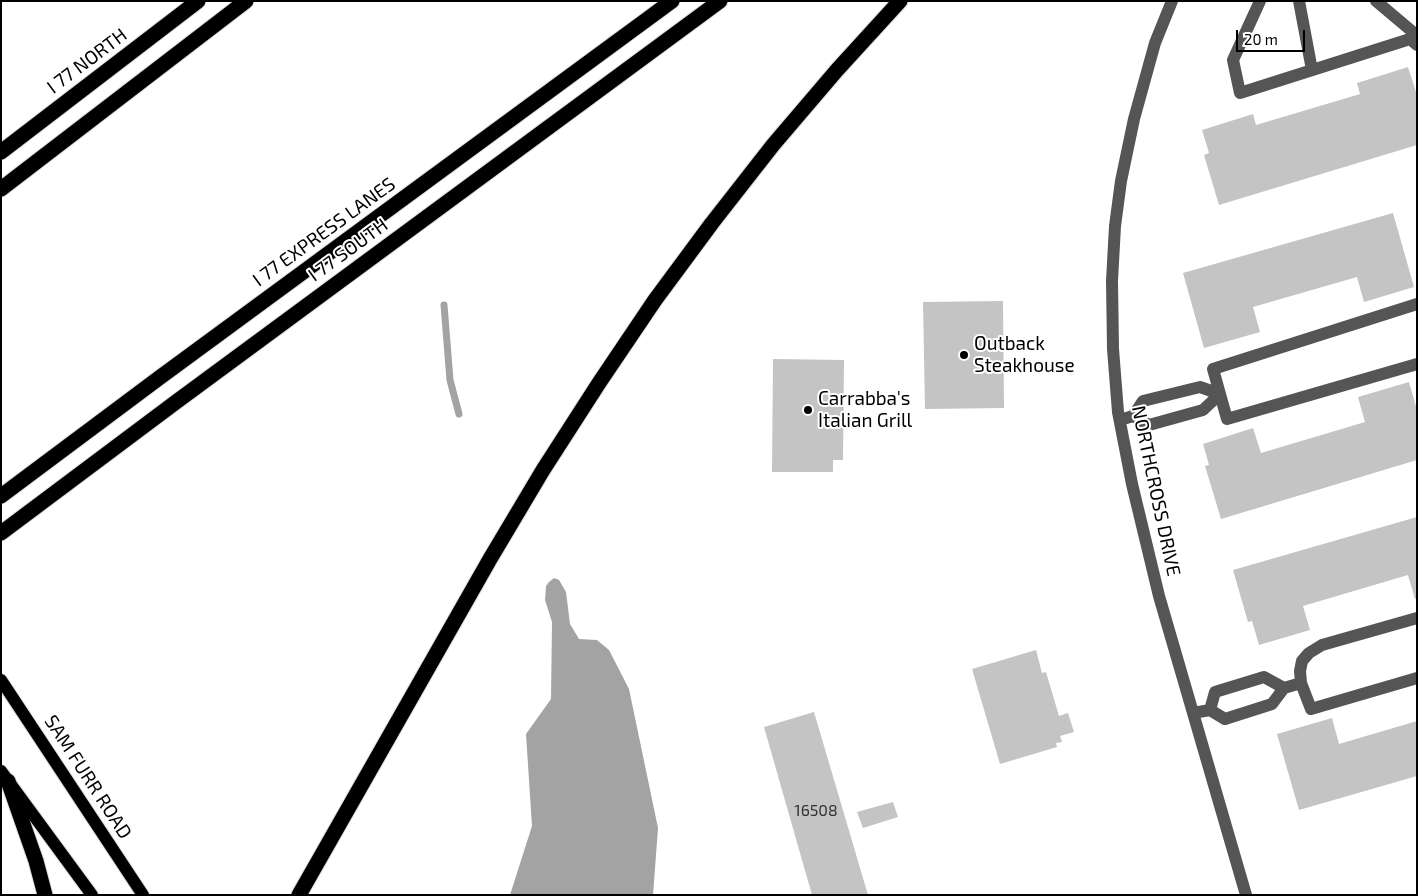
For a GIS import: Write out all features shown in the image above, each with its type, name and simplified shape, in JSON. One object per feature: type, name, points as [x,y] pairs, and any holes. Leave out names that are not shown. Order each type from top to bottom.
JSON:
[{"type":"highway","name":"I 77 NORTH","points":[[1,152],[198,1]]},
{"type":"highway","points":[[1,189],[246,1]]},
{"type":"highway","name":"I 77 EXPRESS LANES","points":[[1,496],[672,1]]},
{"type":"highway","name":"I 77 SOUTH","points":[[1,533],[720,1]]},
{"type":"highway","points":[[299,895],[490,559],[543,470],[604,375],[655,300],[773,145],[837,70],[900,1]]},
{"type":"highway","points":[[4,776],[36,861],[44,895]]},
{"type":"main road","name":"SAM FURR ROAD","points":[[1,680],[143,895]]},
{"type":"main road","points":[[4,776],[92,895]]},
{"type":"street","name":"NORTHCROSS DRIVE","points":[[1172,1],[1155,43],[1134,119],[1121,181],[1115,226],[1112,280],[1113,349],[1120,420],[1129,473],[1157,586],[1246,895]]},
{"type":"street","points":[[1260,1],[1233,60],[1240,93],[1312,70],[1413,42],[1414,33],[1376,1]]},
{"type":"street","points":[[1299,1],[1312,70]]},
{"type":"street","points":[[1417,304],[1213,369],[1227,419],[1417,364]]},
{"type":"street","points":[[1120,420],[1133,416],[1143,401],[1200,387],[1220,394]]},
{"type":"street","points":[[1133,416],[1149,424],[1203,410],[1220,394]]},
{"type":"street","points":[[1417,618],[1322,645],[1309,653],[1302,661],[1300,671],[1301,683],[1311,709],[1417,678]]},
{"type":"street","points":[[1210,710],[1215,692],[1264,677],[1284,688]]},
{"type":"street","points":[[1193,712],[1210,710],[1225,719],[1272,704],[1284,688],[1301,683]]},
{"type":"shaded area","points":[[554,578],[559,580],[566,592],[570,624],[579,639],[597,640],[609,650],[629,689],[658,828],[653,895],[510,895],[532,826],[526,734],[551,699],[552,622],[545,600],[546,586]]},
{"type":"building","points":[[1408,67],[1417,95],[1417,145],[1219,205],[1204,155],[1209,153],[1202,130],[1253,114],[1256,125],[1360,94],[1357,83]]},
{"type":"building","points":[[1393,213],[1414,287],[1364,302],[1357,277],[1253,307],[1260,332],[1204,348],[1183,273]]},
{"type":"building","name":"Outback Steakhouse","points":[[1003,301],[1004,408],[925,409],[923,302]]},
{"type":"building","name":"Carrabba's Italian Grill","points":[[773,359],[844,360],[843,460],[833,460],[833,472],[772,472]]},
{"type":"building","points":[[1409,382],[1417,410],[1417,460],[1221,519],[1205,466],[1209,465],[1203,444],[1253,428],[1261,453],[1365,422],[1358,397]]},
{"type":"building","points":[[1417,517],[1417,599],[1415,599],[1408,575],[1303,606],[1310,630],[1259,645],[1252,621],[1248,622],[1233,570]]},
{"type":"building","points":[[1036,650],[1042,673],[1046,672],[1059,716],[1068,713],[1074,732],[1060,736],[1062,742],[1056,743],[1057,747],[1000,764],[972,669]]},
{"type":"building","points":[[814,712],[868,895],[812,895],[764,727]]},
{"type":"building","points":[[1332,718],[1339,744],[1417,721],[1417,776],[1299,810],[1277,734]]},
{"type":"building","points":[[893,802],[898,817],[863,828],[857,812]]},
{"type":"waterway","points":[[444,305],[450,380],[459,414]]},
{"type":"place","name":"Outback Steakhouse","points":[[964,355]]},
{"type":"place","name":"Carrabba's Italian Grill","points":[[808,410]]}]
